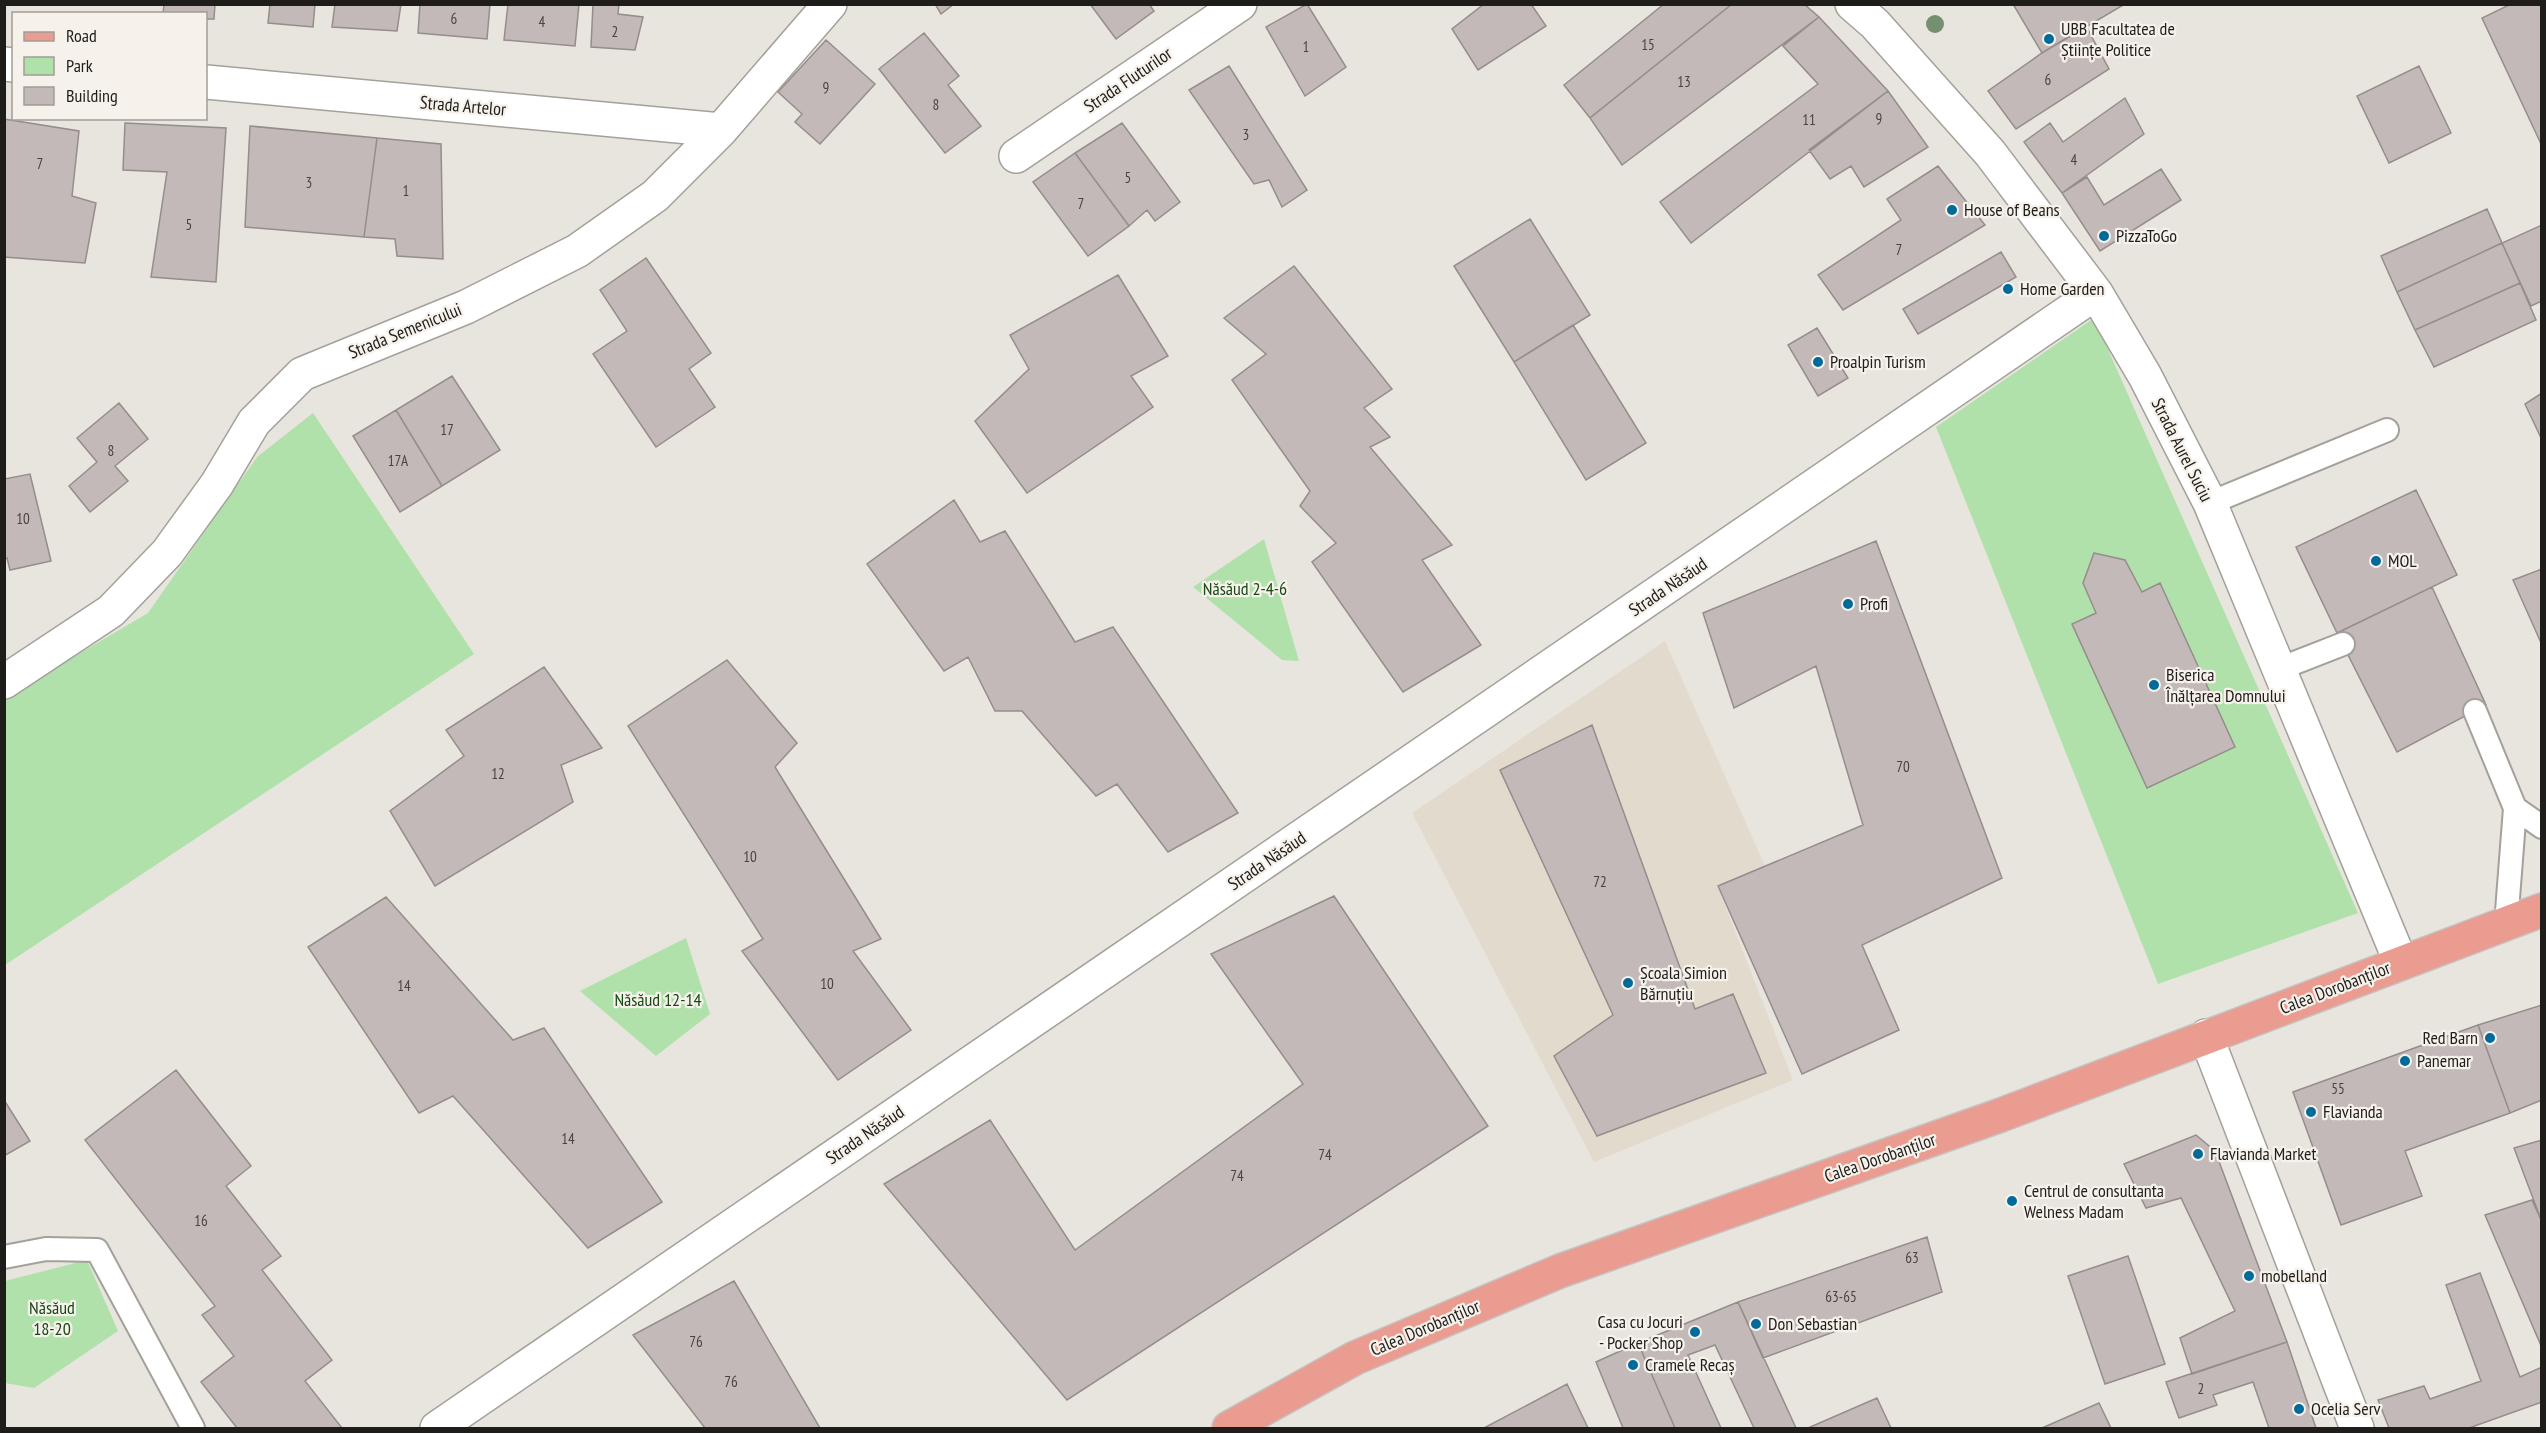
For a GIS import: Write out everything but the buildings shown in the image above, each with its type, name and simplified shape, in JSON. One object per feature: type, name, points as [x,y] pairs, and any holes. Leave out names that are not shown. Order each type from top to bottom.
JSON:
[{"type":"main road","name":"Calea Dorobanților","points":[[1229,1428],[1355,1358],[1560,1271],[2001,1115],[2541,910]]},
{"type":"street","name":"Strada Semenicului","points":[[4,682],[111,611],[159,562],[217,484],[254,422],[302,374],[466,307],[578,251],[656,196],[721,130],[830,4]]},
{"type":"street","name":"Strada Fluturilor","points":[[1016,156],[1240,4]]},
{"type":"street","name":"Strada Aurel Suciu","points":[[1852,4],[1875,24],[1990,153],[2096,293],[2145,376],[2290,665],[2401,963]]},
{"type":"street","name":"Strada Artelor","points":[[207,82],[721,130]]},
{"type":"street","name":"Strada Năsăud","points":[[437,1428],[2096,293]]},
{"type":"street","points":[[2206,1036],[2357,1428]]},
{"type":"lane","points":[[2210,503],[2387,430]]},
{"type":"lane","points":[[2290,665],[2343,644]]},
{"type":"lane","points":[[2475,711],[2515,808],[2506,924]]},
{"type":"lane","points":[[2515,808],[2541,827]]},
{"type":"lane","points":[[4,1257],[46,1249],[97,1250],[193,1428]]},
{"type":"shaded area","name":"Școala Simion Bărnuțiu","points":[[1665,641],[1765,866],[1718,887],[1793,1080],[1594,1162],[1412,813]]},
{"type":"green space","points":[[2094,318],[2358,913],[2158,984],[1936,427]]},
{"type":"green space","points":[[313,413],[474,654],[5,965],[4,698],[148,613],[257,457]]},
{"type":"green space","name":"Năsăud 2-4-6","points":[[1264,539],[1299,661],[1282,660],[1193,587]]},
{"type":"green space","name":"Năsăud 12-14","points":[[686,938],[710,1014],[656,1056],[580,991]]},
{"type":"green space","name":"Năsăud 18-20","points":[[87,1260],[118,1331],[34,1388],[5,1383],[5,1281]]},
{"type":"place","name":"UBB Facultatea de Științe Politice","points":[[2049,39]]},
{"type":"place","name":"House of Beans","points":[[1952,210]]},
{"type":"place","name":"PizzaToGo","points":[[2104,236]]},
{"type":"place","name":"Home Garden","points":[[2008,289]]},
{"type":"place","name":"Proalpin Turism","points":[[1818,362]]},
{"type":"place","name":"MOL","points":[[2376,561]]},
{"type":"place","name":"Profi","points":[[1848,604]]},
{"type":"place","name":"Biserica Înălțarea Domnului","points":[[2154,685]]},
{"type":"place","name":"Școala Simion Bărnuțiu","points":[[1628,983]]},
{"type":"place","name":"Red Barn","points":[[2490,1038]]},
{"type":"place","name":"Panemar","points":[[2405,1061]]},
{"type":"place","name":"Flavianda","points":[[2311,1112]]},
{"type":"place","name":"Flavianda Market","points":[[2198,1154]]},
{"type":"place","name":"Centrul de consultanta Welness Madam","points":[[2012,1201]]},
{"type":"place","name":"mobelland","points":[[2249,1276]]},
{"type":"place","name":"Don Sebastian","points":[[1756,1324]]},
{"type":"place","name":"Casa cu Jocuri - Pocker Shop","points":[[1695,1332]]},
{"type":"place","name":"Cramele Recaș","points":[[1633,1365]]},
{"type":"place","name":"Ocelia Serv","points":[[2299,1409]]}]
